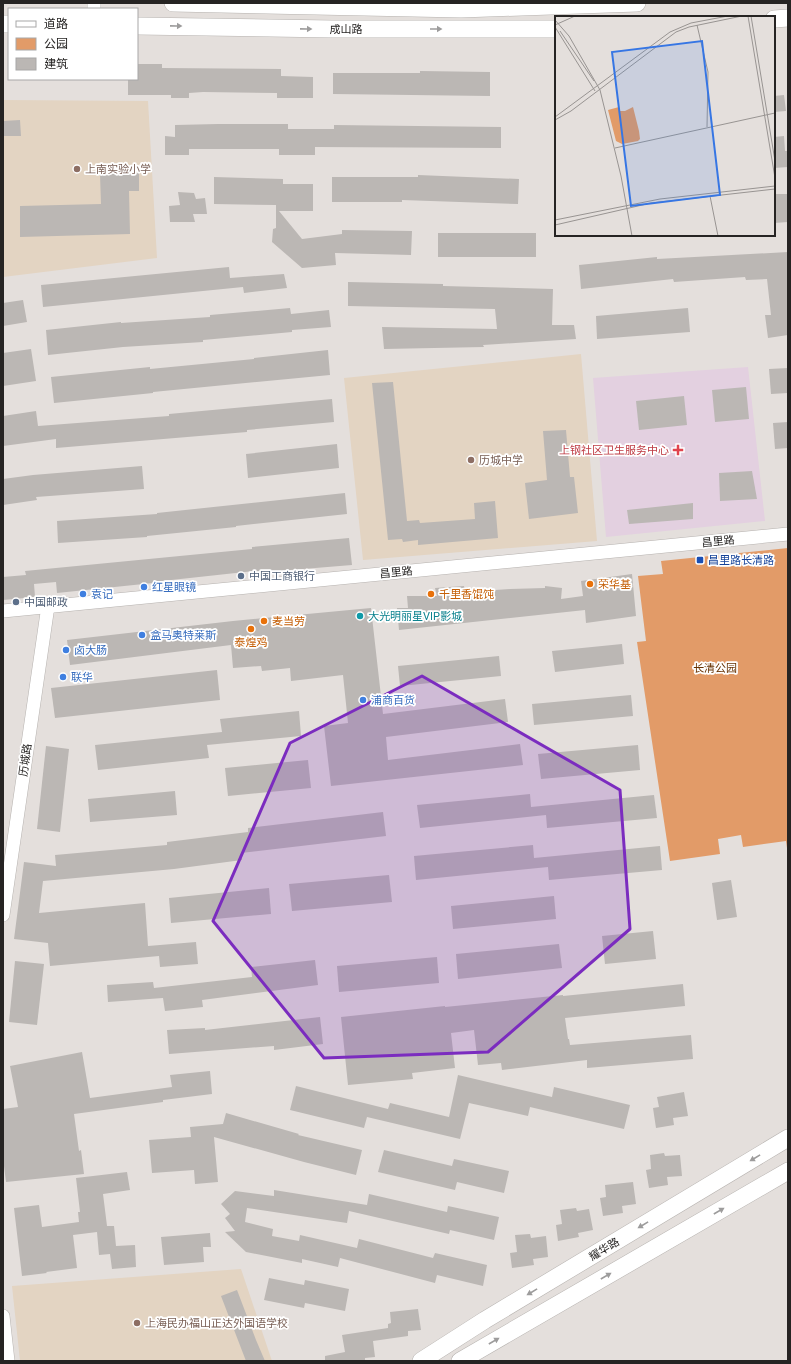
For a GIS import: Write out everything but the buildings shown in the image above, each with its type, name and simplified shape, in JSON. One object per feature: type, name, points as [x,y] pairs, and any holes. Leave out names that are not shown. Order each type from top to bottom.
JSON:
[{"type":"main road","name":"成山路","points":[[173,3],[461,9],[637,3]]},
{"type":"main road","points":[[775,19],[788,18]]},
{"type":"main road","name":"成山路","points":[[138,26],[332,30],[555,28]]},
{"type":"main road","name":"耀华路","points":[[421,1361],[485,1320],[788,1138]]},
{"type":"main road","points":[[460,1361],[788,1172]]},
{"type":"street","name":"昌里路","points":[[3,611],[788,534]]},
{"type":"street","name":"历城路","points":[[3,915],[48,606]]},
{"type":"street","points":[[3,1316],[8,1361]]},
{"type":"highlighted area","points":[[422,676],[620,790],[630,929],[488,1052],[324,1058],[213,921],[290,743]]},
{"type":"shaded area","name":"上南实验小学","points":[[3,100],[148,101],[157,258],[3,277]]},
{"type":"shaded area","name":"历城中学","points":[[581,354],[597,541],[363,560],[344,378]]},
{"type":"shaded area","name":"上钢社区卫生服务中心","points":[[748,367],[765,521],[606,537],[593,378]]},
{"type":"shaded area","name":"上海民办福山正达外国语学校","points":[[241,1269],[272,1361],[20,1361],[12,1286]]},
{"type":"green space","name":"长清公园","points":[[788,548],[788,855],[786,841],[743,847],[741,835],[718,839],[720,854],[670,861],[637,642],[646,641],[638,576],[663,574],[661,561]]},
{"type":"place","name":"上南实验小学","points":[[77,169]]},
{"type":"place","name":"上钢社区卫生服务中心","points":[[678,450]]},
{"type":"place","name":"历城中学","points":[[471,460]]},
{"type":"place","name":"昌里路长清路","points":[[700,560]]},
{"type":"place","name":"中国工商银行","points":[[241,576]]},
{"type":"place","name":"荣华基","points":[[590,584]]},
{"type":"place","name":"红星眼镜","points":[[144,587]]},
{"type":"place","name":"袁记","points":[[83,594]]},
{"type":"place","name":"千里香馄饨","points":[[431,594]]},
{"type":"place","name":"中国邮政","points":[[16,602]]},
{"type":"place","name":"大光明丽星VIP影城","points":[[360,616]]},
{"type":"place","name":"麦当劳","points":[[264,621]]},
{"type":"place","name":"泰煌鸡","points":[[251,629]]},
{"type":"place","name":"盒马奥特莱斯","points":[[142,635]]},
{"type":"place","name":"卤大肠","points":[[66,650]]},
{"type":"place","name":"联华","points":[[63,677]]},
{"type":"place","name":"浦商百货","points":[[363,700]]},
{"type":"place","name":"上海民办福山正达外国语学校","points":[[137,1323]]}]
